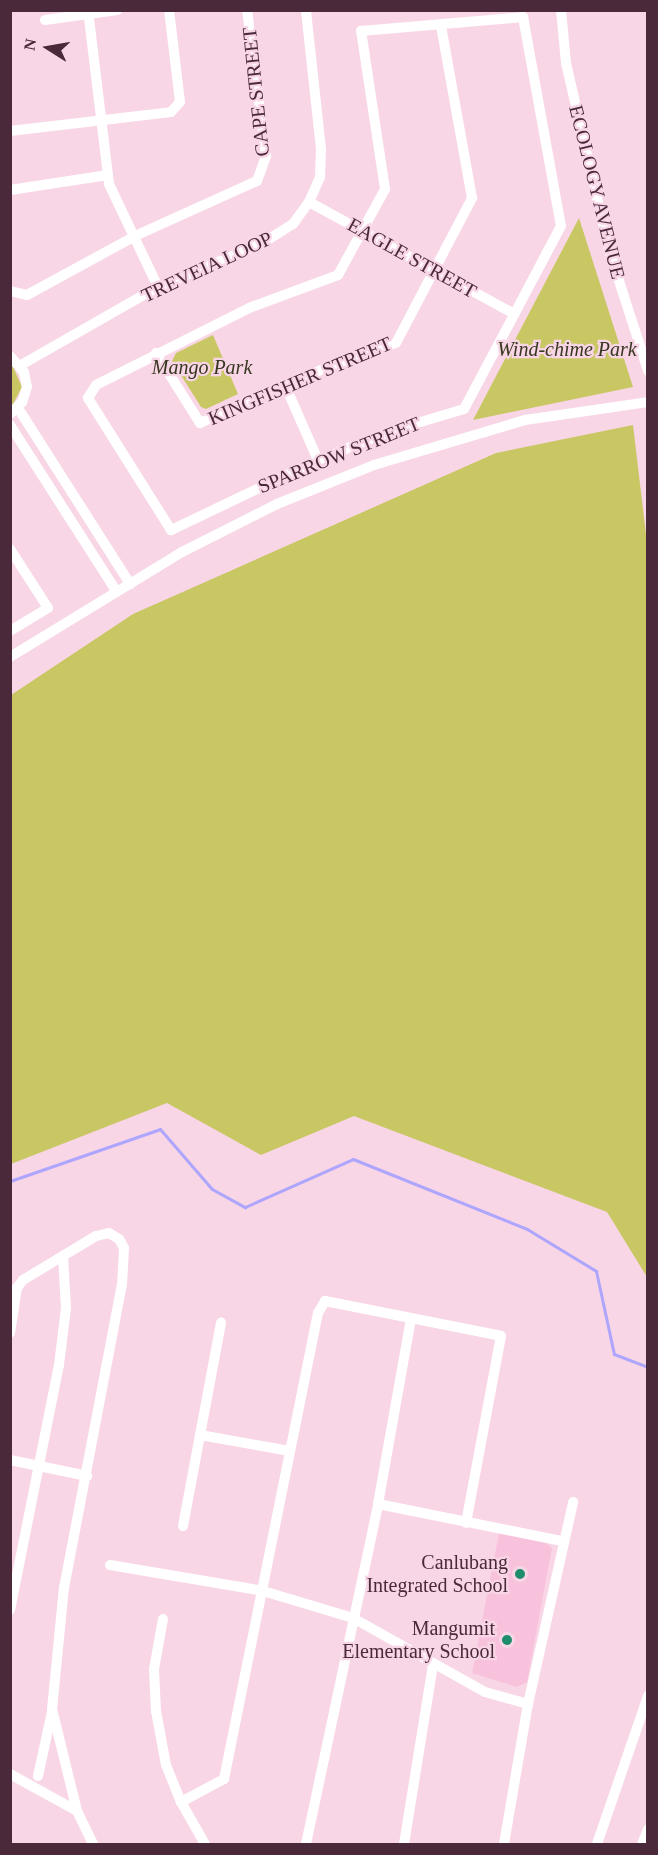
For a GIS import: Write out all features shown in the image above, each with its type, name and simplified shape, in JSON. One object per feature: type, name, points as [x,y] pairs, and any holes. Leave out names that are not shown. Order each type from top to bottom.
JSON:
[{"type":"street","points":[[45,20],[89,12],[117,10]]},
{"type":"street","points":[[10,131],[171,111],[180,102],[169,10]]},
{"type":"street","name":"CAPE STREET","points":[[10,291],[27,295],[135,236],[253,185],[260,177],[266,156],[247,10]]},
{"type":"street","name":"TREVEIA LOOP","points":[[21,365],[158,287],[261,244],[293,224],[309,202],[320,177],[321,149],[306,10]]},
{"type":"street","name":"ECOLOGY AVENUE","points":[[561,10],[566,63],[610,253],[648,371]]},
{"type":"street","points":[[89,12],[108,174],[158,287]]},
{"type":"street","name":"SPARROW STREET","points":[[523,18],[561,226],[464,409],[388,432],[318,460],[171,530],[88,398],[96,385],[249,308],[338,275],[362,232],[385,189],[361,32],[523,18]]},
{"type":"street","name":"KINGFISHER STREET","points":[[156,353],[200,423],[285,385],[396,343],[472,198],[441,25]]},
{"type":"street","points":[[10,190],[108,174]]},
{"type":"street","name":"EAGLE STREET","points":[[309,202],[514,314]]},
{"type":"street","points":[[10,356],[21,365],[27,387],[14,411],[65,483],[130,584]]},
{"type":"street","points":[[285,385],[318,460]]},
{"type":"street","points":[[10,657],[130,584],[277,504],[374,465],[525,420],[648,402]]},
{"type":"street","points":[[10,425],[117,592]]},
{"type":"street","points":[[53,492],[65,483]]},
{"type":"street","points":[[10,549],[48,608],[10,631]]},
{"type":"street","points":[[10,1332],[17,1288],[96,1236],[109,1233],[124,1248],[122,1284],[64,1587],[52,1709],[38,1776]]},
{"type":"street","points":[[10,1610],[42,1466],[66,1308],[63,1256]]},
{"type":"street","points":[[181,1802],[224,1779],[318,1313],[325,1301],[501,1336],[466,1523]]},
{"type":"street","points":[[306,1845],[378,1504],[411,1318]]},
{"type":"street","points":[[183,1526],[221,1323]]},
{"type":"street","points":[[200,1435],[290,1451]]},
{"type":"street","points":[[10,1460],[87,1476]]},
{"type":"street","points":[[504,1845],[528,1704],[562,1541],[573,1502]]},
{"type":"street","points":[[378,1504],[562,1541]]},
{"type":"street","points":[[110,1564],[262,1591],[353,1618],[485,1692],[528,1704]]},
{"type":"street","points":[[163,1620],[154,1669],[156,1711],[166,1765],[181,1802],[205,1845]]},
{"type":"street","points":[[404,1845],[434,1665]]},
{"type":"street","points":[[597,1845],[648,1696]]},
{"type":"street","points":[[52,1709],[77,1811],[93,1845]]},
{"type":"street","points":[[10,1774],[77,1811]]},
{"type":"street","points":[[642,1845],[648,1829]]},
{"type":"shaded area","points":[[499,1533],[546,1543],[552,1548],[527,1682],[517,1687],[472,1673]]},
{"type":"green space","name":"Wind-chime Park","points":[[579,218],[633,387],[473,420]]},
{"type":"green space","name":"Mango Park","points":[[213,335],[238,394],[206,409],[201,407],[172,361],[176,353]]},
{"type":"green space","points":[[11,362],[22,387],[11,408]]},
{"type":"green space","points":[[633,425],[648,551],[647,1277],[607,1212],[354,1116],[261,1155],[167,1103],[11,1164],[11,695],[133,614],[496,453]]},
{"type":"waterway","points":[[10,1181],[160,1129],[212,1189],[245,1207],[353,1159],[527,1229],[596,1271],[614,1354],[648,1367]]},
{"type":"place","name":"Canlubang Integrated School","points":[[520,1574]]},
{"type":"place","name":"Mangumit Elementary School","points":[[507,1640]]}]
